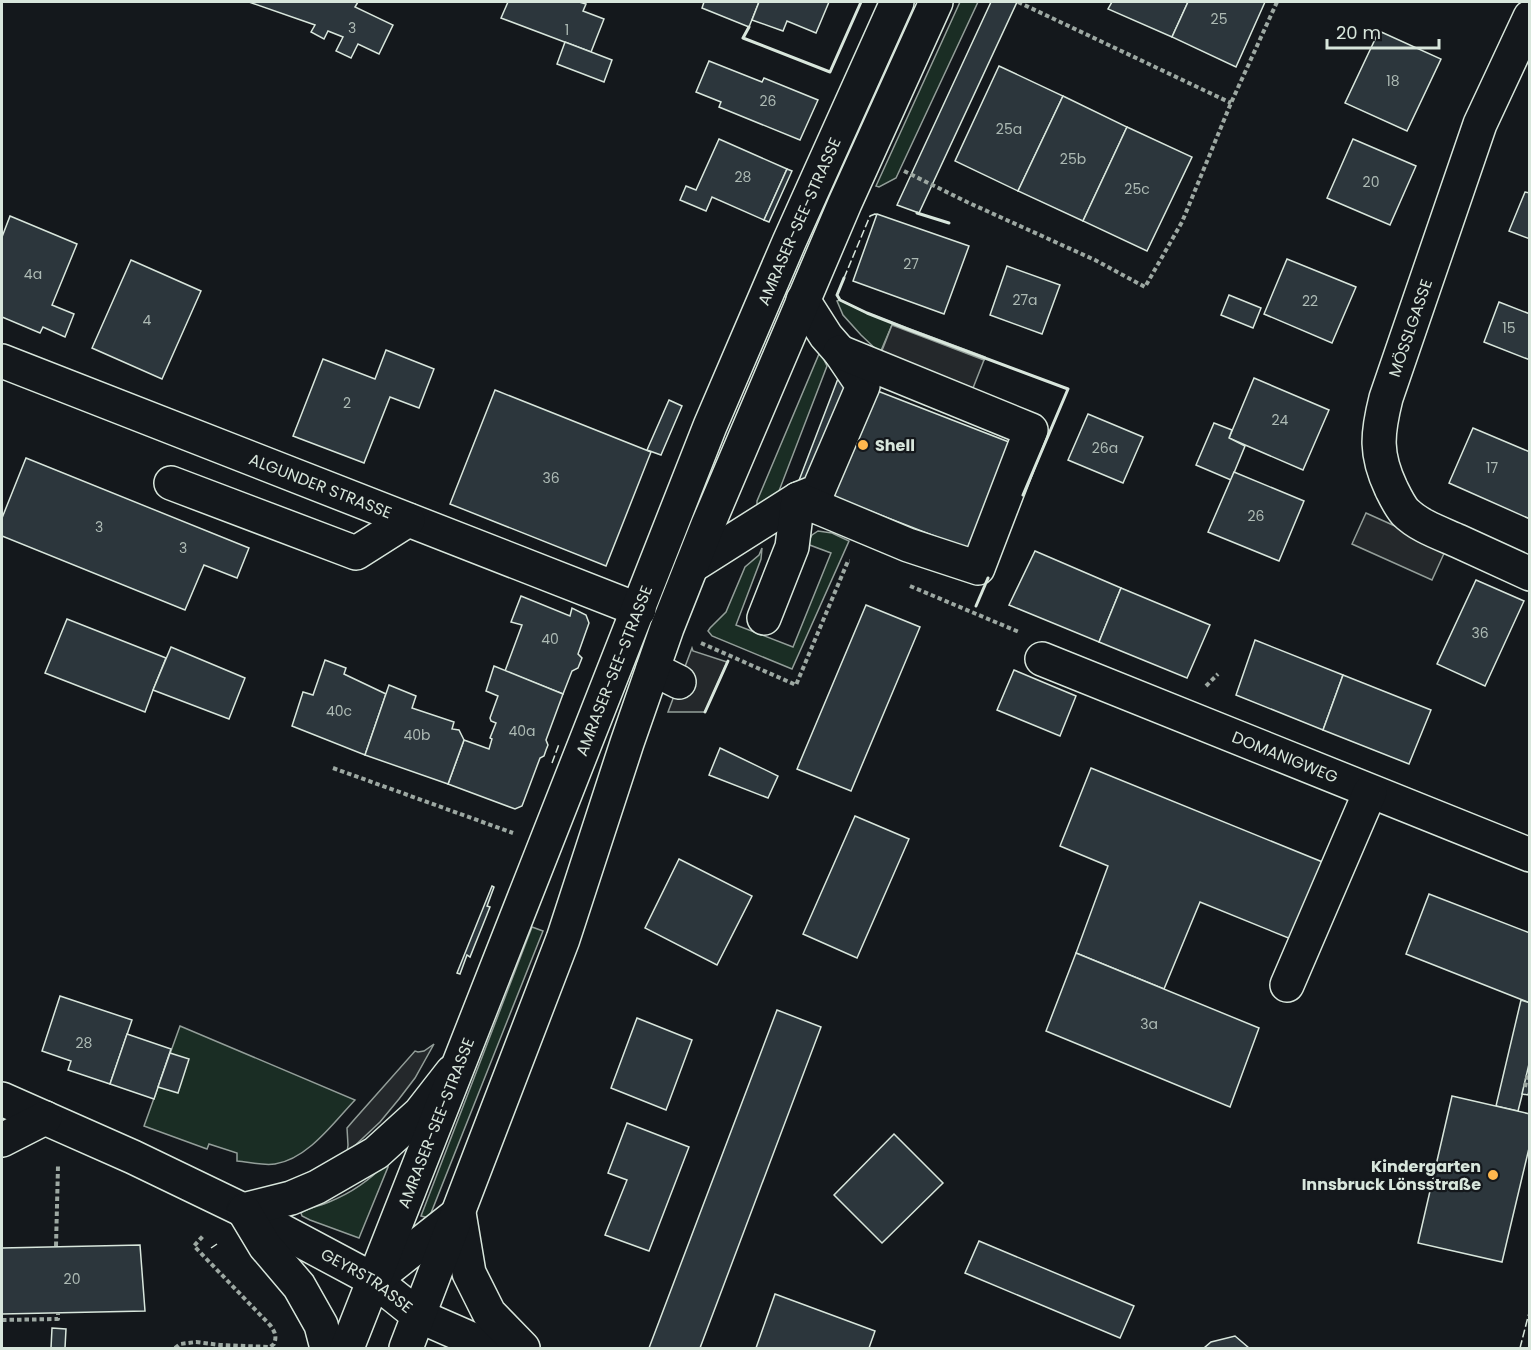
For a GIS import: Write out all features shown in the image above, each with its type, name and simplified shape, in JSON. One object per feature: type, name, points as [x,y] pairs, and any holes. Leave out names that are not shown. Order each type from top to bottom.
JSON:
[{"type":"main road","name":"AMRASER-SEE-STRASSE","points":[[346,1348],[710,426],[789,242],[897,2]]},
{"type":"main road","name":"AMRASER-SEE-STRASSE","points":[[406,1348],[563,939],[627,743],[666,675],[667,628],[803,300],[936,2]]},
{"type":"main road","name":"MÖSSLGASSE","points":[[1530,17],[1480,124],[1386,398],[1378,444],[1387,479],[1405,512],[1434,531],[1530,574]]},
{"type":"main road","points":[[692,566],[798,499],[818,491],[863,386],[803,300]]},
{"type":"main road","points":[[798,499],[908,545],[978,568],[1031,430],[931,381],[887,363],[840,352]]},
{"type":"main road","name":"ALGUNDER STRASSE","points":[[2,361],[639,610]]},
{"type":"main road","points":[[171,483],[356,553],[408,520]]},
{"type":"main road","points":[[764,618],[792,547],[798,499]]},
{"type":"main road","name":"DOMANIGWEG","points":[[1042,659],[1530,855]]},
{"type":"main road","points":[[1287,985],[1370,792]]},
{"type":"main road","points":[[327,1348],[321,1325],[299,1286],[265,1246],[243,1210],[291,1198],[317,1187],[376,1154],[420,1113],[460,1062]]},
{"type":"main road","name":"GEYRSTRASSE","points":[[2,1100],[133,1157],[243,1210],[374,1280],[419,1316],[492,1348]]},
{"type":"main road","points":[[2,1140],[45,1118]]},
{"type":"main road","points":[[374,1280],[459,1213],[469,1273],[489,1313],[523,1348]]},
{"type":"path","points":[[1018,2],[1231,103]]},
{"type":"path","points":[[904,171],[1095,260],[1145,286],[1182,222],[1231,103],[1277,2]]},
{"type":"path","points":[[667,628],[796,685],[848,561],[859,565]]},
{"type":"path","points":[[903,584],[1046,643],[1042,659]]},
{"type":"path","points":[[333,768],[513,833]]},
{"type":"path","points":[[1526,1087],[1528,1073]]},
{"type":"path","points":[[56,1246],[58,1166]]},
{"type":"path","points":[[175,1348],[180,1344],[196,1342],[270,1347],[274,1344],[275,1331],[194,1246],[203,1236]]},
{"type":"path","points":[[2,1320],[58,1319],[58,1312]]},
{"type":"green space","points":[[960,2],[978,2],[896,178],[879,187],[876,186]]},
{"type":"green space","points":[[840,300],[867,313],[985,357],[984,360],[892,325],[880,353],[843,315],[837,301]]},
{"type":"green space","points":[[819,354],[827,366],[779,491],[770,500],[757,505],[757,501]]},
{"type":"green space","points":[[818,531],[832,533],[849,541],[792,669],[712,636],[708,631],[726,612],[745,567],[759,555],[762,548],[761,559],[736,625],[793,647],[831,553],[807,544],[812,535]]},
{"type":"green space","points":[[532,927],[543,931],[429,1218],[421,1216]]},
{"type":"green space","points":[[180,1026],[355,1100],[309,1147],[287,1161],[275,1164],[237,1161],[237,1153],[209,1144],[207,1149],[144,1126]]},
{"type":"green space","points":[[385,1164],[388,1164],[388,1167],[359,1238],[302,1216],[301,1213],[304,1211],[352,1191]]},
{"type":"shaded area","points":[[892,325],[984,360],[973,388],[881,353]]},
{"type":"shaded area","points":[[1366,513],[1446,549],[1432,580],[1352,544]]},
{"type":"shaded area","points":[[692,648],[693,651],[727,662],[705,712],[668,712]]},
{"type":"shaded area","points":[[434,1044],[415,1078],[399,1099],[380,1122],[347,1153],[347,1128],[415,1051],[424,1051]]},
{"type":"building","points":[[249,2],[358,2],[355,7],[393,25],[379,54],[358,44],[351,58],[336,51],[343,37],[328,31],[324,39],[311,32],[315,25]]},
{"type":"building","points":[[508,2],[579,2],[586,4],[583,11],[604,19],[591,52],[501,18]]},
{"type":"building","points":[[704,2],[759,2],[749,27],[702,8]]},
{"type":"building","points":[[759,2],[829,2],[816,33],[787,21],[783,31],[752,20]]},
{"type":"building","points":[[991,2],[1017,2],[919,213],[897,205]]},
{"type":"building","points":[[1112,2],[1188,2],[1172,37],[1108,9]]},
{"type":"building","points":[[1188,2],[1265,2],[1236,67],[1172,37]]},
{"type":"building","points":[[1379,31],[1441,59],[1407,131],[1345,103]]},
{"type":"building","points":[[565,42],[612,60],[604,82],[557,64]]},
{"type":"building","points":[[709,61],[762,82],[764,78],[818,100],[800,140],[719,107],[721,102],[696,92]]},
{"type":"building","points":[[999,66],[1063,96],[1018,191],[955,161]]},
{"type":"building","points":[[1063,96],[1127,127],[1083,221],[1018,191]]},
{"type":"building","points":[[1127,127],[1192,157],[1147,251],[1083,221]]},
{"type":"building","points":[[719,139],[787,169],[764,220],[712,197],[706,211],[680,200],[686,186],[696,190]]},
{"type":"building","points":[[1353,139],[1416,166],[1390,225],[1327,198]]},
{"type":"building","points":[[787,169],[792,171],[769,222],[764,220]]},
{"type":"building","points":[[1525,192],[1530,193],[1530,239],[1509,231]]},
{"type":"building","points":[[877,214],[969,246],[944,314],[853,281]]},
{"type":"building","points":[[10,216],[77,244],[52,305],[74,314],[65,337],[43,327],[40,333],[2,317],[2,237]]},
{"type":"building","points":[[1287,259],[1356,287],[1332,343],[1264,314]]},
{"type":"building","points":[[131,260],[201,291],[162,379],[92,348]]},
{"type":"building","points":[[1007,266],[1060,285],[1042,334],[990,315]]},
{"type":"building","points":[[1229,295],[1261,308],[1253,328],[1221,315]]},
{"type":"building","points":[[1499,302],[1530,314],[1530,360],[1484,342]]},
{"type":"building","points":[[386,350],[434,369],[419,408],[390,397],[364,463],[293,436],[323,359],[375,379]]},
{"type":"building","points":[[839,376],[1014,444],[973,551],[798,483]]},
{"type":"building","points":[[1254,378],[1329,410],[1303,470],[1229,438]]},
{"type":"building","points":[[495,390],[651,452],[606,566],[450,504]]},
{"type":"building","points":[[669,400],[682,406],[661,455],[647,450]]},
{"type":"building","points":[[1088,414],[1143,437],[1123,483],[1068,460]]},
{"type":"building","points":[[1214,423],[1232,430],[1229,438],[1245,446],[1231,480],[1196,465]]},
{"type":"building","points":[[1473,428],[1530,452],[1530,519],[1449,483]]},
{"type":"building","points":[[26,458],[249,548],[237,578],[204,565],[185,610],[2,536],[2,518]]},
{"type":"building","points":[[1234,472],[1304,501],[1279,561],[1208,532]]},
{"type":"building","points":[[1035,551],[1121,588],[1099,642],[1009,605]]},
{"type":"building","points":[[1476,580],[1524,601],[1485,686],[1437,664]]},
{"type":"building","points":[[1121,588],[1210,625],[1187,678],[1099,642]]},
{"type":"building","points":[[521,596],[570,616],[572,608],[586,615],[589,623],[578,654],[582,658],[578,668],[572,671],[563,694],[505,671],[522,625],[511,622]]},
{"type":"building","points":[[866,605],[920,627],[851,791],[797,769]]},
{"type":"building","points":[[67,619],[166,658],[145,712],[45,673]]},
{"type":"building","points":[[1255,640],[1343,675],[1323,730],[1236,695]]},
{"type":"building","points":[[171,647],[245,678],[229,719],[153,690]]},
{"type":"building","points":[[325,660],[346,668],[344,674],[386,694],[365,755],[292,726],[303,692],[313,695]]},
{"type":"building","points":[[494,666],[563,694],[546,740],[548,745],[544,756],[540,758],[522,806],[515,809],[448,784],[464,740],[489,749],[492,739],[490,738],[496,723],[490,718],[498,696],[486,691]]},
{"type":"building","points":[[1014,670],[1076,696],[1060,736],[997,710]]},
{"type":"building","points":[[1343,675],[1431,710],[1409,764],[1323,730]]},
{"type":"building","points":[[389,685],[416,696],[412,708],[454,722],[452,729],[459,730],[464,740],[448,784],[365,755]]},
{"type":"building","points":[[720,748],[778,776],[768,798],[709,775]]},
{"type":"building","points":[[1091,768],[1325,863],[1291,939],[1200,902],[1164,989],[1076,953],[1108,866],[1060,846]]},
{"type":"building","points":[[855,816],[909,839],[857,958],[803,934]]},
{"type":"building","points":[[679,859],[752,896],[717,965],[645,928]]},
{"type":"building","points":[[492,886],[494,887],[487,906],[490,907],[470,957],[467,955],[460,974],[457,973]]},
{"type":"building","points":[[1429,894],[1530,933],[1530,1003],[1406,954]]},
{"type":"building","points":[[1076,953],[1259,1028],[1230,1107],[1046,1031]]},
{"type":"building","points":[[60,996],[132,1020],[110,1084],[68,1070],[71,1061],[42,1051]]},
{"type":"building","points":[[1521,1000],[1530,1003],[1530,1064],[1518,1111],[1496,1106]]},
{"type":"building","points":[[777,1010],[821,1027],[700,1348],[649,1348]]},
{"type":"building","points":[[637,1018],[692,1040],[666,1110],[611,1088]]},
{"type":"building","points":[[127,1034],[171,1049],[154,1099],[110,1084]]},
{"type":"building","points":[[170,1053],[189,1059],[178,1093],[158,1087]]},
{"type":"building","points":[[1529,1064],[1530,1088],[1528,1095],[1522,1094]]},
{"type":"building","points":[[1452,1096],[1530,1114],[1530,1144],[1502,1262],[1418,1243]]},
{"type":"building","points":[[627,1123],[689,1147],[649,1251],[605,1235],[627,1180],[608,1173]]},
{"type":"building","points":[[894,1134],[943,1183],[882,1243],[834,1195]]},
{"type":"building","points":[[979,1241],[1134,1306],[1120,1338],[965,1273]]},
{"type":"building","points":[[140,1245],[145,1311],[2,1314],[2,1248]]},
{"type":"building","points":[[775,1294],[875,1331],[869,1348],[756,1348]]},
{"type":"building","points":[[52,1328],[66,1329],[65,1348],[51,1348]]},
{"type":"building","points":[[1235,1336],[1249,1348],[1204,1348],[1211,1342]]},
{"type":"fence","points":[[844,278],[870,216],[877,215]]},
{"type":"fence","points":[[552,763],[559,744]]},
{"type":"fence","points":[[211,1248],[217,1244]]},
{"type":"fence","points":[[1520,1348],[1530,1309]]},
{"type":"wall","points":[[749,27],[743,38],[830,72],[861,2]]},
{"type":"wall","points":[[917,213],[949,223]]},
{"type":"wall","points":[[844,278],[837,295],[840,300],[910,330],[1068,389],[1023,495]]},
{"type":"wall","points":[[976,606],[988,578]]},
{"type":"wall","points":[[705,712],[728,661]]},
{"type":"place","name":"Shell","points":[[863,445]]},
{"type":"place","name":"Kindergarten Innsbruck Lönsstraße","points":[[1493,1175]]}]
